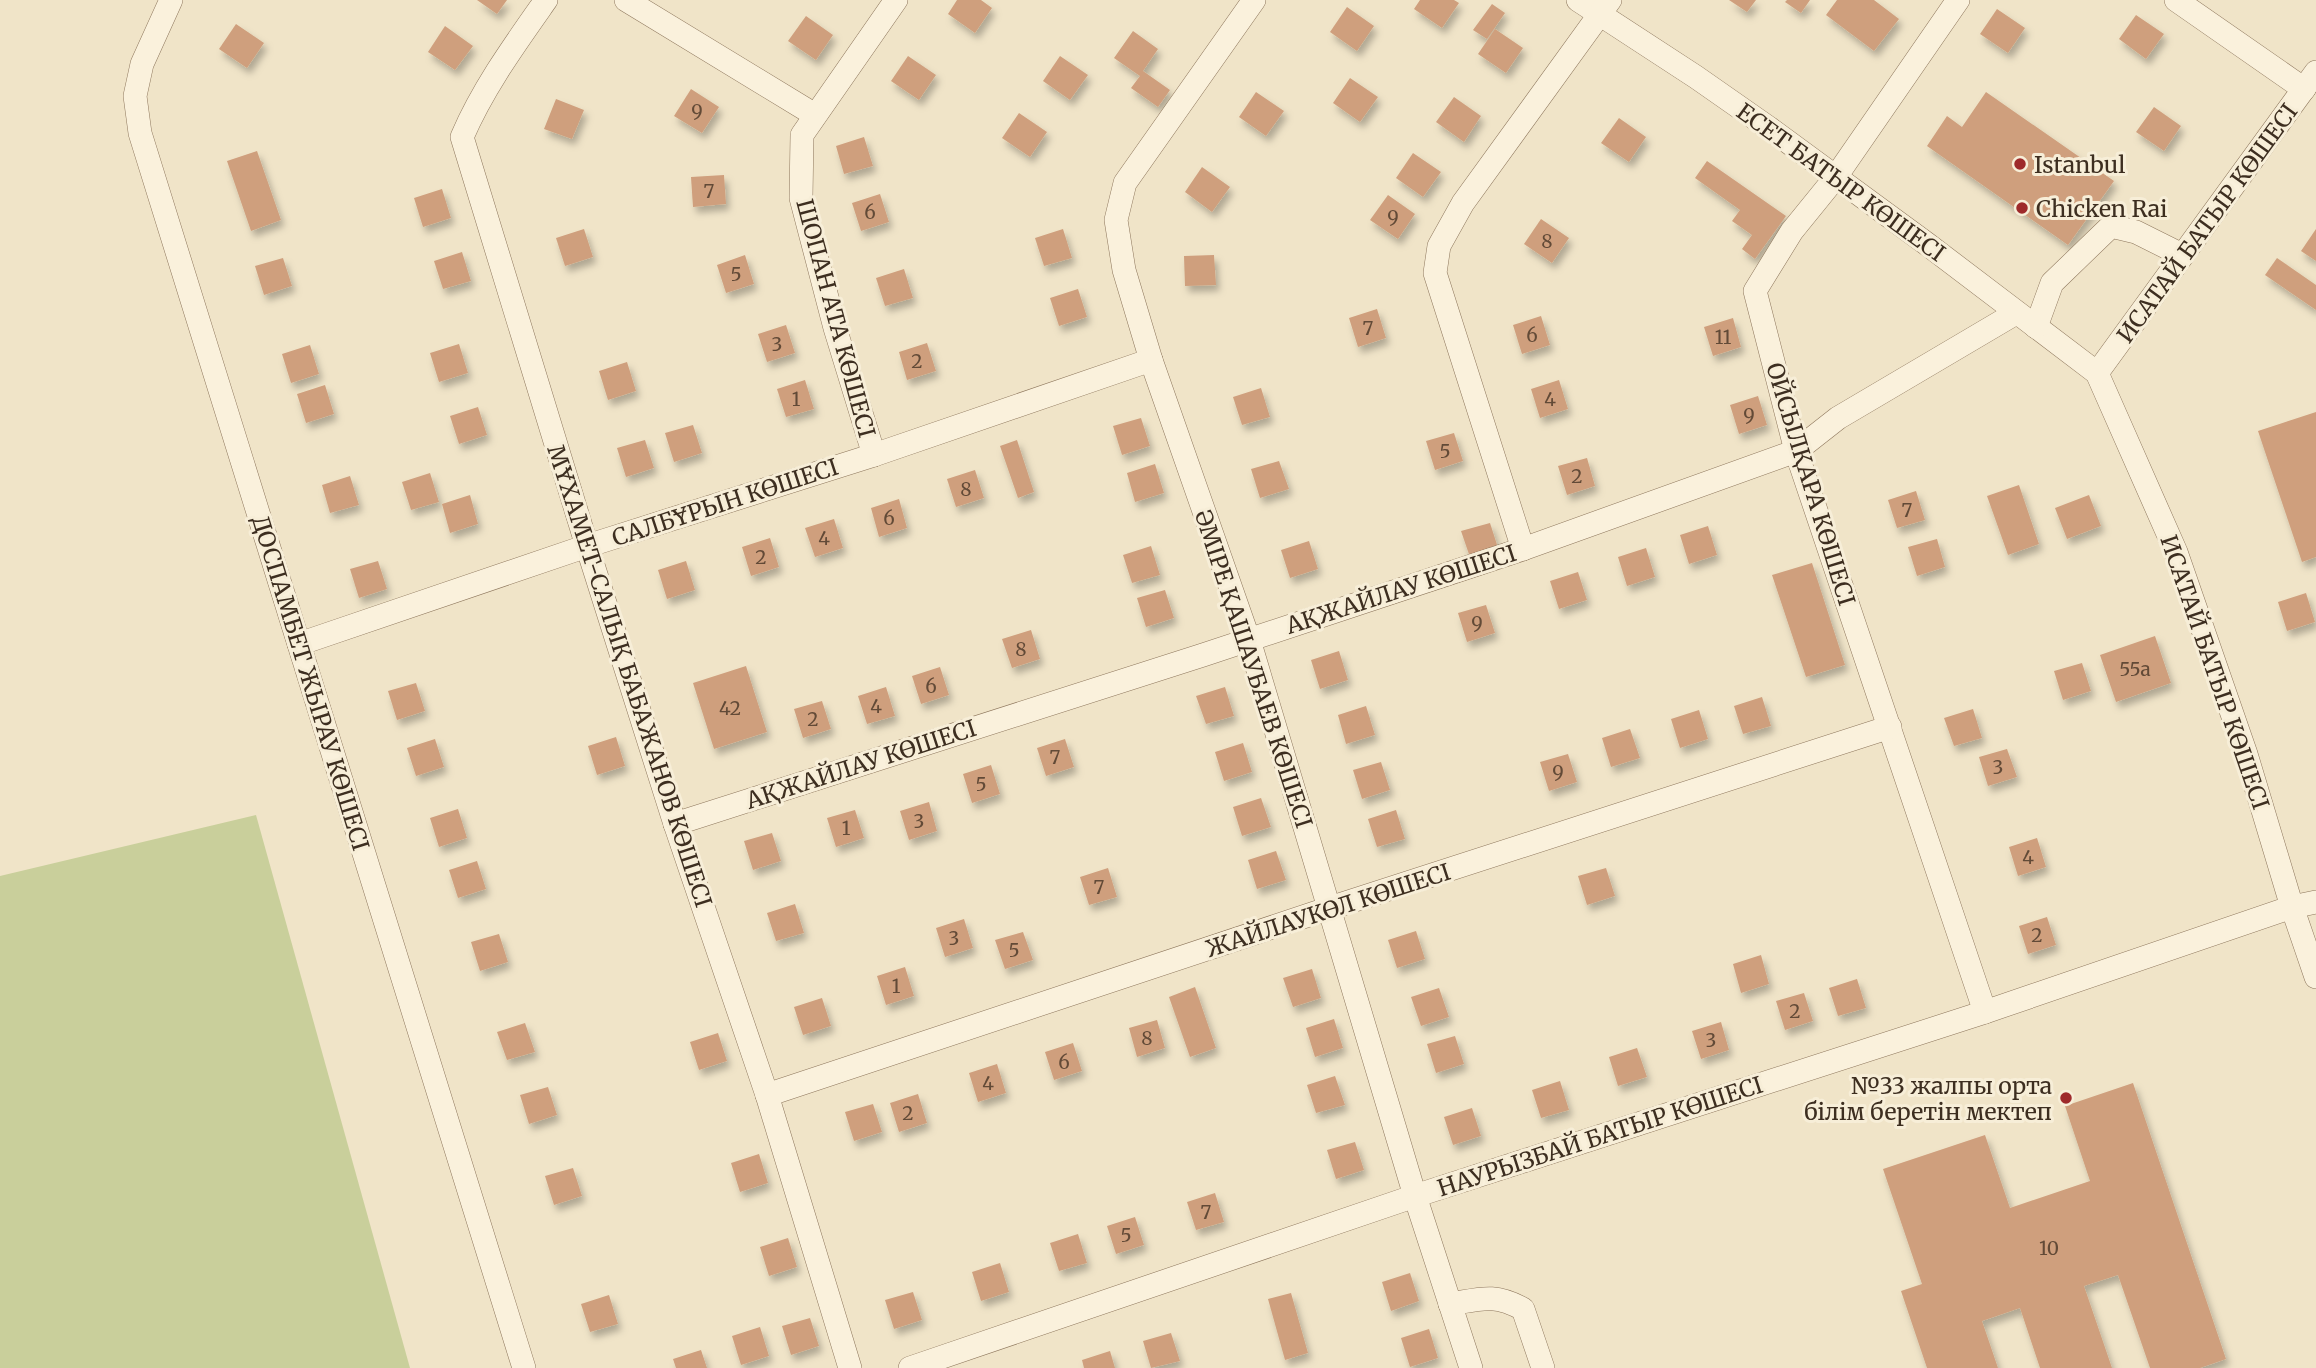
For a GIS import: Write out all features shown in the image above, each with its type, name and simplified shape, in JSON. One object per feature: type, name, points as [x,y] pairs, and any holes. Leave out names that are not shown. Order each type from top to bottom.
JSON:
[{"type":"street","name":"ДОСПАМБЕТ ЖЫРАУ КӨШЕСІ","points":[[171,0],[142,64],[135,96],[140,133],[524,1368]]},
{"type":"street","name":"МҰХАМЕТ-САЛЫҚ БАБАЖАНОВ КӨШЕСІ","points":[[546,0],[472,113],[462,137],[587,546],[675,824],[767,1095],[850,1368]]},
{"type":"street","points":[[626,0],[816,115]]},
{"type":"street","name":"ШОПАН АТА КӨШЕСІ","points":[[874,455],[835,328],[801,198],[802,135],[896,0]]},
{"type":"street","name":"ӘМІРЕ ҚАШАУБАЕВ КӨШЕСІ","points":[[1254,0],[1125,183],[1116,220],[1124,270],[1151,360],[1249,640],[1415,1196],[1471,1368]]},
{"type":"street","name":"ЕСЕТ БАТЫР КӨШЕСІ","points":[[1578,0],[1605,7],[2097,373]]},
{"type":"street","name":"ОЙСЫЛҚАРА КӨШЕСІ","points":[[1958,0],[1835,178],[1792,231],[1755,291],[1797,451],[1986,1012]]},
{"type":"street","points":[[2176,0],[2310,81]]},
{"type":"street","points":[[1523,549],[1435,273],[1439,246],[1463,203],[1605,7]]},
{"type":"street","name":"ИСАТАЙ БАТЫР КӨШЕСІ","points":[[2310,81],[2097,373],[2176,552],[2246,754],[2316,977]]},
{"type":"street","points":[[2036,327],[2052,284],[2111,226],[2136,232],[2182,255]]},
{"type":"street","name":"АҚЖАЙЛАУ КӨШЕСІ","points":[[675,824],[1523,549],[1797,451],[1838,418],[2016,313]]},
{"type":"street","name":"САЛБҰРЫН КӨШЕСІ","points":[[299,644],[587,546],[874,455],[1151,360]]},
{"type":"street","name":"ЖАЙЛАУКӨЛ КӨШЕСІ","points":[[767,1095],[1330,908],[1890,727]]},
{"type":"street","name":"НАУРЫЗБАЙ БАТЫР КӨШЕСІ","points":[[910,1368],[1415,1196],[1986,1012],[2292,907],[2316,902]]},
{"type":"street","points":[[1450,1304],[1504,1299],[1523,1309],[1543,1368]]},
{"type":"green space","points":[[256,815],[410,1368],[0,1368],[0,876]]},
{"type":"building","points":[[477,0],[507,0],[497,14]]},
{"type":"building","points":[[957,0],[981,0],[992,8],[975,33],[948,14]]},
{"type":"building","points":[[1420,0],[1454,0],[1459,3],[1442,28],[1414,9]]},
{"type":"building","points":[[1729,0],[1756,0],[1747,12]]},
{"type":"building","points":[[1810,0],[1801,13],[1785,2]]},
{"type":"building","points":[[1837,0],[1874,0],[1899,19],[1874,51],[1826,15]]},
{"type":"building","points":[[1492,4],[1505,13],[1487,39],[1473,30]]},
{"type":"building","points":[[1347,7],[1374,26],[1357,51],[1330,32]]},
{"type":"building","points":[[1997,9],[2025,28],[2008,53],[1980,34]]},
{"type":"building","points":[[2136,15],[2164,34],[2146,59],[2119,39]]},
{"type":"building","points":[[806,16],[833,35],[816,60],[788,41]]},
{"type":"building","points":[[236,24],[264,43],[247,68],[219,49]]},
{"type":"building","points":[[445,26],[473,46],[455,70],[428,52]]},
{"type":"building","points":[[1495,29],[1523,48],[1506,73],[1478,54]]},
{"type":"building","points":[[1133,31],[1158,49],[1143,71],[1170,90],[1158,107],[1131,88],[1140,76],[1114,58]]},
{"type":"building","points":[[908,56],[936,75],[919,100],[891,81]]},
{"type":"building","points":[[1060,56],[1088,75],[1070,100],[1043,81]]},
{"type":"building","points":[[1350,78],[1378,97],[1360,122],[1333,103]]},
{"type":"building","points":[[691,89],[719,107],[702,133],[674,116]]},
{"type":"building","points":[[1256,92],[1284,111],[1266,136],[1239,117]]},
{"type":"building","name":"Istanbul","points":[[1986,92],[2114,181],[2068,245],[1927,146],[1947,116],[1962,127]]},
{"type":"building","points":[[1454,97],[1481,116],[1464,142],[1436,122]]},
{"type":"building","points":[[556,99],[584,110],[572,139],[544,129]]},
{"type":"building","points":[[2154,107],[2181,126],[2164,151],[2136,132]]},
{"type":"building","points":[[1019,113],[1047,132],[1030,157],[1002,138]]},
{"type":"building","points":[[1619,118],[1646,137],[1629,162],[1601,143]]},
{"type":"building","points":[[864,137],[873,166],[844,174],[836,146]]},
{"type":"building","points":[[257,151],[281,220],[251,231],[227,161]]},
{"type":"building","points":[[1413,153],[1441,172],[1423,197],[1396,178]]},
{"type":"building","points":[[1707,161],[1786,216],[1755,259],[1742,249],[1752,235],[1732,221],[1740,210],[1695,178]]},
{"type":"building","points":[[1202,167],[1230,187],[1212,212],[1185,192]]},
{"type":"building","points":[[724,175],[726,204],[693,207],[691,177]]},
{"type":"building","points":[[442,189],[451,218],[423,227],[414,198]]},
{"type":"building","points":[[880,194],[889,222],[861,231],[852,203]]},
{"type":"building","points":[[1388,195],[1415,214],[1398,239],[1370,220]]},
{"type":"building","points":[[1541,219],[1569,238],[1552,263],[1524,244]]},
{"type":"building","points":[[584,229],[593,257],[565,266],[556,238]]},
{"type":"building","points":[[1063,229],[1072,258],[1044,266],[1035,238]]},
{"type":"building","points":[[2316,229],[2316,261],[2301,251]]},
{"type":"building","points":[[462,252],[471,281],[443,289],[434,261]]},
{"type":"building","points":[[745,255],[754,284],[726,293],[717,265]]},
{"type":"building","points":[[1214,255],[1216,285],[1185,286],[1184,256]]},
{"type":"building","points":[[283,258],[292,286],[264,295],[255,266]]},
{"type":"building","points":[[2277,258],[2316,285],[2316,310],[2265,275]]},
{"type":"building","points":[[904,269],[913,298],[885,306],[876,278]]},
{"type":"building","points":[[1078,289],[1087,317],[1059,326],[1050,298]]},
{"type":"building","points":[[1377,309],[1386,338],[1358,347],[1349,318]]},
{"type":"building","points":[[1541,316],[1550,345],[1522,354],[1513,325]]},
{"type":"building","points":[[1733,318],[1741,347],[1713,356],[1704,327]]},
{"type":"building","points":[[786,325],[795,353],[767,362],[758,334]]},
{"type":"building","points":[[927,343],[936,371],[907,380],[899,352]]},
{"type":"building","points":[[459,344],[468,373],[439,382],[430,353]]},
{"type":"building","points":[[310,345],[319,374],[291,383],[282,354]]},
{"type":"building","points":[[627,362],[636,391],[608,400],[599,371]]},
{"type":"building","points":[[805,380],[814,409],[786,417],[777,389]]},
{"type":"building","points":[[1559,380],[1568,409],[1540,418],[1531,389]]},
{"type":"building","points":[[325,385],[334,414],[306,423],[297,394]]},
{"type":"building","points":[[1261,388],[1270,417],[1242,425],[1233,397]]},
{"type":"building","points":[[1758,396],[1767,425],[1739,434],[1730,405]]},
{"type":"building","points":[[478,407],[487,435],[459,444],[450,416]]},
{"type":"building","points":[[2316,412],[2316,557],[2302,562],[2258,431]]},
{"type":"building","points":[[1141,418],[1150,446],[1122,455],[1113,426]]},
{"type":"building","points":[[693,425],[702,453],[674,462],[665,433]]},
{"type":"building","points":[[1454,433],[1463,461],[1435,470],[1426,441]]},
{"type":"building","points":[[645,440],[654,468],[626,477],[617,448]]},
{"type":"building","points":[[1017,440],[1034,492],[1018,498],[1000,446]]},
{"type":"building","points":[[1587,458],[1595,486],[1567,495],[1558,466]]},
{"type":"building","points":[[1279,461],[1289,489],[1260,498],[1251,469]]},
{"type":"building","points":[[1155,464],[1164,493],[1135,502],[1127,473]]},
{"type":"building","points":[[975,470],[984,498],[956,507],[947,479]]},
{"type":"building","points":[[430,473],[439,502],[411,510],[402,482]]},
{"type":"building","points":[[350,476],[359,505],[330,513],[322,485]]},
{"type":"building","points":[[2019,485],[2039,544],[2008,555],[1987,496]]},
{"type":"building","points":[[1916,491],[1925,520],[1897,528],[1888,500]]},
{"type":"building","points":[[470,495],[478,524],[450,533],[442,504]]},
{"type":"building","points":[[2089,495],[2101,526],[2067,539],[2055,508]]},
{"type":"building","points":[[899,499],[907,528],[879,537],[871,508]]},
{"type":"building","points":[[834,519],[843,548],[815,557],[805,528]]},
{"type":"building","points":[[1490,523],[1499,551],[1471,560],[1461,531]]},
{"type":"building","points":[[1708,526],[1717,555],[1689,564],[1680,535]]},
{"type":"building","points":[[770,538],[779,567],[751,576],[742,547]]},
{"type":"building","points":[[1937,539],[1945,567],[1917,576],[1908,547]]},
{"type":"building","points":[[1309,541],[1318,569],[1290,578],[1281,550]]},
{"type":"building","points":[[1151,546],[1160,575],[1132,583],[1123,555]]},
{"type":"building","points":[[1646,548],[1655,577],[1627,586],[1618,557]]},
{"type":"building","points":[[378,561],[387,589],[359,598],[350,569]]},
{"type":"building","points":[[686,561],[695,590],[667,599],[658,570]]},
{"type":"building","points":[[1812,563],[1845,665],[1806,677],[1772,575]]},
{"type":"building","points":[[1578,572],[1587,600],[1559,609],[1550,581]]},
{"type":"building","points":[[1165,590],[1174,618],[1146,627],[1137,598]]},
{"type":"building","points":[[2306,593],[2315,622],[2287,631],[2278,602]]},
{"type":"building","points":[[1486,605],[1495,633],[1467,642],[1458,613]]},
{"type":"building","points":[[1031,630],[1040,659],[1012,668],[1002,639]]},
{"type":"building","points":[[2155,636],[2171,683],[2116,702],[2100,655]]},
{"type":"building","points":[[1339,651],[1348,680],[1320,689],[1311,660]]},
{"type":"building","points":[[2082,663],[2091,691],[2063,700],[2054,671]]},
{"type":"building","points":[[746,666],[767,732],[714,749],[693,683]]},
{"type":"building","points":[[940,667],[949,695],[921,704],[912,676]]},
{"type":"building","points":[[416,683],[425,711],[397,720],[388,691]]},
{"type":"building","points":[[886,687],[895,716],[867,724],[858,696]]},
{"type":"building","points":[[1225,687],[1234,716],[1206,724],[1196,696]]},
{"type":"building","points":[[1762,697],[1771,726],[1743,734],[1734,706]]},
{"type":"building","points":[[822,701],[831,729],[803,738],[794,709]]},
{"type":"building","points":[[1366,706],[1375,735],[1346,744],[1338,715]]},
{"type":"building","points":[[1973,709],[1982,738],[1954,746],[1944,718]]},
{"type":"building","points":[[1699,710],[1708,739],[1680,748],[1671,719]]},
{"type":"building","points":[[1630,729],[1640,758],[1611,767],[1602,738]]},
{"type":"building","points":[[616,737],[625,766],[597,775],[588,746]]},
{"type":"building","points":[[435,739],[444,767],[416,776],[407,748]]},
{"type":"building","points":[[1065,739],[1074,767],[1046,776],[1037,748]]},
{"type":"building","points":[[1243,743],[1252,772],[1224,781],[1215,752]]},
{"type":"building","points":[[2007,749],[2017,777],[1988,786],[1979,757]]},
{"type":"building","points":[[1568,754],[1577,782],[1549,791],[1540,762]]},
{"type":"building","points":[[1381,762],[1390,790],[1362,799],[1353,770]]},
{"type":"building","points":[[991,765],[1000,794],[972,803],[963,774]]},
{"type":"building","points":[[1261,798],[1271,827],[1242,836],[1233,807]]},
{"type":"building","points":[[929,802],[937,831],[909,840],[900,811]]},
{"type":"building","points":[[458,809],[467,838],[439,847],[430,818]]},
{"type":"building","points":[[855,810],[864,838],[836,847],[827,818]]},
{"type":"building","points":[[1396,810],[1405,839],[1377,847],[1368,819]]},
{"type":"building","points":[[772,833],[781,861],[753,870],[744,841]]},
{"type":"building","points":[[2037,838],[2046,867],[2018,876],[2009,847]]},
{"type":"building","points":[[1276,851],[1286,880],[1257,889],[1248,860]]},
{"type":"building","points":[[477,861],[486,889],[458,898],[449,870]]},
{"type":"building","points":[[1108,868],[1117,897],[1089,905],[1080,877]]},
{"type":"building","points":[[1606,868],[1615,896],[1587,905],[1578,876]]},
{"type":"building","points":[[795,904],[804,933],[776,941],[767,913]]},
{"type":"building","points":[[2047,917],[2056,945],[2028,954],[2019,926]]},
{"type":"building","points":[[964,919],[973,948],[945,957],[936,928]]},
{"type":"building","points":[[1416,931],[1425,959],[1397,968],[1388,940]]},
{"type":"building","points":[[1023,932],[1033,960],[1005,969],[995,940]]},
{"type":"building","points":[[499,934],[508,962],[480,971],[471,942]]},
{"type":"building","points":[[1761,955],[1769,984],[1741,993],[1733,964]]},
{"type":"building","points":[[905,967],[914,996],[886,1005],[877,976]]},
{"type":"building","points":[[1312,969],[1321,998],[1293,1007],[1283,978]]},
{"type":"building","points":[[1857,979],[1866,1008],[1838,1016],[1829,988]]},
{"type":"building","points":[[1195,987],[1216,1048],[1190,1057],[1169,997]]},
{"type":"building","points":[[1439,988],[1449,1017],[1421,1026],[1411,997]]},
{"type":"building","points":[[1804,993],[1813,1021],[1785,1030],[1776,1001]]},
{"type":"building","points":[[822,998],[831,1026],[803,1035],[794,1007]]},
{"type":"building","points":[[1334,1019],[1343,1048],[1315,1057],[1306,1028]]},
{"type":"building","points":[[1157,1020],[1165,1048],[1137,1057],[1129,1028]]},
{"type":"building","points":[[1721,1022],[1729,1050],[1701,1059],[1692,1031]]},
{"type":"building","points":[[525,1023],[535,1052],[507,1060],[497,1032]]},
{"type":"building","points":[[718,1033],[727,1061],[699,1070],[690,1042]]},
{"type":"building","points":[[1455,1036],[1464,1064],[1436,1073],[1427,1044]]},
{"type":"building","points":[[1073,1043],[1082,1071],[1054,1080],[1045,1052]]},
{"type":"building","points":[[1637,1048],[1647,1077],[1618,1086],[1609,1057]]},
{"type":"building","points":[[997,1064],[1006,1093],[978,1102],[969,1073]]},
{"type":"building","points":[[1335,1076],[1345,1105],[1316,1113],[1307,1085]]},
{"type":"building","points":[[1560,1081],[1569,1110],[1541,1118],[1532,1090]]},
{"type":"building","points":[[2133,1083],[2226,1359],[2200,1368],[2150,1368],[2118,1275],[2084,1286],[2112,1368],[2040,1368],[2020,1308],[1982,1321],[1998,1368],[1927,1368],[1901,1291],[1922,1284],[1883,1169],[1985,1135],[2010,1208],[2090,1181],[2065,1106]]},
{"type":"building","points":[[548,1087],[557,1115],[529,1124],[520,1095]]},
{"type":"building","points":[[918,1094],[927,1123],[899,1132],[890,1103]]},
{"type":"building","points":[[873,1104],[882,1132],[854,1141],[845,1112]]},
{"type":"building","points":[[1472,1108],[1481,1136],[1453,1145],[1444,1117]]},
{"type":"building","points":[[1355,1142],[1364,1170],[1336,1179],[1327,1150]]},
{"type":"building","points":[[759,1154],[768,1183],[740,1192],[731,1163]]},
{"type":"building","points":[[573,1168],[582,1196],[554,1205],[545,1176]]},
{"type":"building","points":[[1215,1193],[1224,1222],[1196,1230],[1187,1202]]},
{"type":"building","points":[[1135,1217],[1144,1245],[1116,1254],[1107,1226]]},
{"type":"building","points":[[1078,1234],[1087,1263],[1059,1271],[1050,1243]]},
{"type":"building","points":[[788,1238],[797,1267],[769,1276],[760,1247]]},
{"type":"building","points":[[1000,1263],[1009,1292],[981,1301],[972,1272]]},
{"type":"building","points":[[1410,1273],[1419,1301],[1391,1311],[1382,1282]]},
{"type":"building","points":[[913,1292],[922,1320],[894,1329],[885,1300]]},
{"type":"building","points":[[1291,1293],[1308,1353],[1285,1360],[1268,1299]]},
{"type":"building","points":[[609,1295],[618,1324],[590,1332],[581,1304]]},
{"type":"building","points":[[810,1318],[819,1346],[791,1355],[782,1326]]},
{"type":"building","points":[[760,1327],[769,1356],[741,1365],[732,1336]]},
{"type":"building","points":[[1429,1329],[1438,1358],[1410,1367],[1401,1338]]},
{"type":"building","points":[[1171,1333],[1180,1361],[1151,1368],[1143,1341]]},
{"type":"building","points":[[701,1350],[707,1368],[676,1368],[673,1359]]},
{"type":"building","points":[[1110,1351],[1115,1368],[1084,1368],[1082,1360]]},
{"type":"place","name":"Istanbul","points":[[2020,164]]},
{"type":"place","name":"Chicken Rai","points":[[2022,208]]},
{"type":"place","name":"№33 жалпы орта білім беретін мектеп","points":[[2066,1098]]}]
